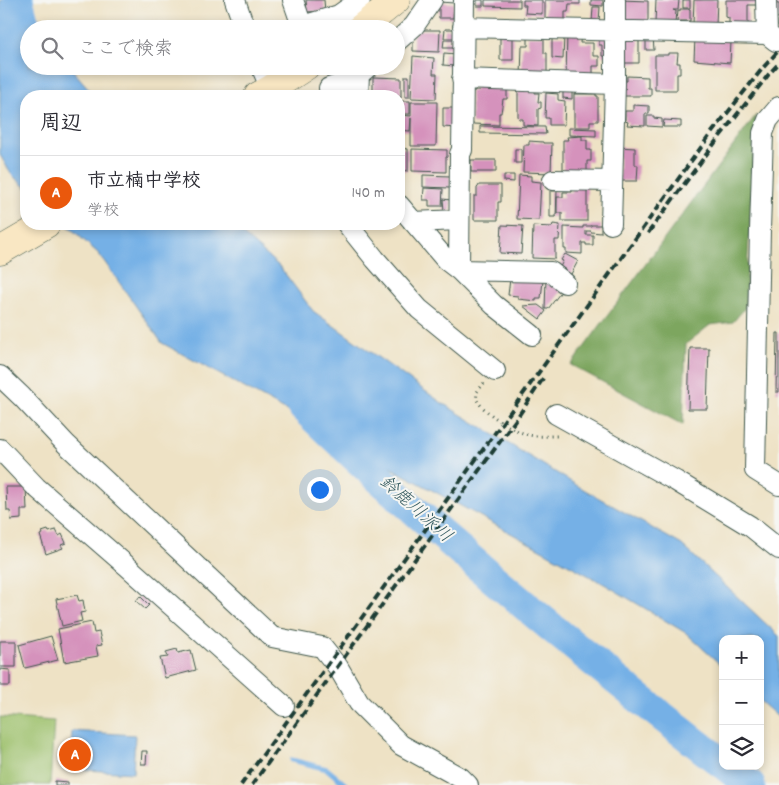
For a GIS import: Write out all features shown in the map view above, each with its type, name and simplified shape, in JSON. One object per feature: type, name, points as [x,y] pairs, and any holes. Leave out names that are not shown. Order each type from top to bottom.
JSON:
[{"type":"street","points":[[235,0],[243,20]]},
{"type":"street","points":[[293,0],[299,20]]},
{"type":"street","points":[[325,20],[340,15],[360,0]]},
{"type":"street","points":[[371,20],[396,0]]},
{"type":"street","points":[[405,34],[414,26],[432,0]]},
{"type":"street","points":[[459,270],[464,0]]},
{"type":"street","points":[[611,224],[615,0]]},
{"type":"street","points":[[463,27],[771,37],[766,0]]},
{"type":"street","points":[[265,88],[322,80],[348,82],[358,75]]},
{"type":"street","points":[[359,90],[363,75]]},
{"type":"street","points":[[462,79],[615,84]]},
{"type":"street","points":[[779,107],[768,120],[764,133],[755,470],[779,485]]},
{"type":"street","points":[[553,180],[612,181]]},
{"type":"street","points":[[405,213],[446,260],[494,304],[532,335]]},
{"type":"street","points":[[412,222],[459,220]]},
{"type":"street","points":[[0,252],[36,230]]},
{"type":"street","points":[[352,230],[419,309],[495,371]]},
{"type":"street","points":[[459,270],[550,272],[565,283]]},
{"type":"street","points":[[0,376],[66,444],[272,637],[322,647],[338,666],[359,703],[401,744],[461,778],[468,785]]},
{"type":"street","points":[[556,414],[676,481],[750,526],[779,549]]},
{"type":"street","points":[[0,449],[36,487],[128,566],[284,706]]},
{"type":"path","points":[[495,371],[476,392],[477,398],[487,411],[516,431],[541,437],[590,434]]},
{"type":"green space","points":[[756,115],[745,308],[733,322],[710,325],[686,344],[683,425],[571,365]]},
{"type":"green space","points":[[0,717],[54,721],[50,785],[0,785]]},
{"type":"water","points":[[0,0],[11,0],[28,20],[20,20],[20,75],[77,75],[90,90],[20,90],[20,182],[11,174],[0,155]]},
{"type":"water","points":[[73,230],[238,230],[280,267],[313,311],[442,403],[578,486],[682,545],[779,636],[779,718],[764,705],[764,635],[719,635],[719,663],[686,633],[606,585],[162,343],[99,254]]},
{"type":"water","points":[[72,731],[135,735],[133,773],[70,769]]},
{"type":"building","points":[[306,0],[324,0],[325,11],[307,12]]},
{"type":"building","points":[[477,0],[483,0],[483,6],[477,6]]},
{"type":"building","points":[[485,0],[520,0],[520,7],[485,6]]},
{"type":"building","points":[[523,0],[542,0],[542,14],[525,13],[526,5],[523,5]]},
{"type":"building","points":[[545,0],[580,0],[580,4],[569,4],[568,12],[565,12],[565,22],[545,21]]},
{"type":"building","points":[[591,0],[603,0],[603,6],[591,5]]},
{"type":"building","points":[[621,0],[648,1],[648,23],[621,24]]},
{"type":"building","points":[[656,0],[679,0],[678,10],[673,10],[676,11],[675,23],[655,23]]},
{"type":"building","points":[[683,0],[690,0],[690,8],[683,8]]},
{"type":"building","points":[[694,0],[717,0],[716,25],[693,24]]},
{"type":"building","points":[[726,0],[759,0],[759,5],[748,5],[748,26],[729,26],[729,18],[726,17]]},
{"type":"building","points":[[439,2],[454,3],[453,18],[439,18]]},
{"type":"building","points":[[772,3],[779,4],[779,17],[773,21]]},
{"type":"building","points":[[593,7],[600,7],[599,22],[592,22]]},
{"type":"building","points":[[680,9],[690,9],[690,21],[677,21]]},
{"type":"building","points":[[445,29],[456,29],[456,38],[444,38]]},
{"type":"building","points":[[418,30],[440,30],[439,52],[413,51],[413,35]]},
{"type":"building","points":[[500,32],[513,32],[513,60],[500,60]]},
{"type":"building","points":[[567,32],[581,32],[580,43],[593,43],[593,56],[599,56],[599,66],[593,66],[593,80],[566,79]]},
{"type":"building","points":[[599,34],[610,34],[610,56],[602,56]]},
{"type":"building","points":[[528,36],[544,36],[544,53],[547,53],[547,75],[521,76],[522,46],[528,46]]},
{"type":"building","points":[[552,36],[564,36],[563,59],[552,58]]},
{"type":"building","points":[[620,36],[639,36],[639,63],[620,63]]},
{"type":"building","points":[[646,36],[653,36],[654,50],[646,50]]},
{"type":"building","points":[[695,38],[731,41],[730,63],[694,60]]},
{"type":"building","points":[[444,40],[457,40],[457,48],[443,48]]},
{"type":"building","points":[[444,53],[456,54],[455,66],[443,65]]},
{"type":"building","points":[[668,53],[678,53],[677,63],[680,63],[680,74],[677,74],[677,90],[655,90],[655,55],[668,55]]},
{"type":"building","points":[[413,56],[434,58],[433,74],[437,74],[436,99],[411,98]]},
{"type":"building","points":[[405,76],[409,76],[409,97],[405,97]]},
{"type":"building","points":[[627,76],[648,77],[648,88],[651,88],[651,96],[622,96],[622,81],[627,81]]},
{"type":"building","points":[[373,77],[401,78],[401,90],[373,90]]},
{"type":"building","points":[[475,82],[507,83],[507,99],[503,99],[501,113],[499,113],[499,125],[472,124],[470,91],[475,91]]},
{"type":"building","points":[[518,85],[536,85],[535,93],[539,93],[538,102],[541,102],[541,108],[538,109],[538,126],[523,125],[523,119],[519,119]]},
{"type":"building","points":[[563,87],[572,88],[572,99],[563,98]]},
{"type":"building","points":[[546,93],[558,94],[558,100],[565,101],[564,125],[549,125],[549,118],[545,118]]},
{"type":"building","points":[[574,94],[596,94],[598,96],[598,121],[590,121],[590,127],[574,127]]},
{"type":"building","points":[[405,101],[410,101],[410,114],[405,114]]},
{"type":"building","points":[[411,102],[437,102],[436,146],[411,146],[411,118],[410,131],[405,131],[405,116],[411,116]]},
{"type":"building","points":[[633,105],[649,106],[649,114],[645,114],[645,126],[627,125],[625,111],[633,111]]},
{"type":"building","points":[[443,108],[456,108],[456,128],[443,127]]},
{"type":"building","points":[[647,116],[662,119],[662,127],[647,126]]},
{"type":"building","points":[[664,120],[681,121],[681,127],[663,127]]},
{"type":"building","points":[[480,126],[545,127],[546,134],[480,133]]},
{"type":"building","points":[[569,128],[596,129],[596,136],[569,135]]},
{"type":"building","points":[[582,136],[582,140],[587,140],[587,150],[591,150],[591,161],[587,161],[587,173],[563,173],[563,140],[568,140],[567,137]]},
{"type":"building","points":[[529,141],[552,143],[551,173],[523,172],[524,145],[529,145]]},
{"type":"building","points":[[619,147],[635,148],[635,165],[638,165],[637,181],[619,181]]},
{"type":"building","points":[[405,149],[408,149],[408,171],[405,171]]},
{"type":"building","points":[[412,149],[447,150],[446,172],[412,171]]},
{"type":"building","points":[[515,149],[521,149],[521,163],[515,163]]},
{"type":"building","points":[[471,160],[496,160],[496,172],[471,172]]},
{"type":"building","points":[[423,175],[450,176],[450,188],[423,187]]},
{"type":"building","points":[[504,175],[514,175],[514,182],[504,181]]},
{"type":"building","points":[[519,175],[531,176],[531,181],[541,182],[539,220],[517,219]]},
{"type":"building","points":[[479,185],[501,185],[501,202],[498,202],[498,220],[474,220],[474,196],[477,196]]},
{"type":"building","points":[[572,185],[587,185],[587,221],[562,221],[562,213],[557,213],[557,197],[563,197],[563,192],[572,192]]},
{"type":"building","points":[[424,188],[443,189],[442,206],[429,206],[429,200],[423,200]]},
{"type":"building","points":[[550,191],[557,191],[556,217],[550,217]]},
{"type":"building","points":[[443,199],[451,200],[451,211],[444,211]]},
{"type":"building","points":[[553,224],[560,225],[559,240],[555,240],[555,259],[532,258],[533,226],[552,227]]},
{"type":"building","points":[[502,225],[523,226],[521,254],[500,253]]},
{"type":"building","points":[[601,225],[601,233],[586,231],[586,235],[593,235],[593,245],[582,243],[582,254],[566,253],[566,249],[564,249],[564,227],[583,228],[583,226]]},
{"type":"building","points":[[565,254],[578,261],[570,276],[559,269]]},
{"type":"building","points":[[546,278],[563,289],[548,309],[545,309]]},
{"type":"building","points":[[510,279],[543,281],[541,298],[536,298],[536,301],[518,299],[518,296],[508,295]]},
{"type":"building","points":[[538,305],[546,311],[540,319],[523,306]]},
{"type":"building","points":[[777,333],[779,333],[779,392],[776,392]]},
{"type":"building","points":[[690,348],[709,348],[707,409],[688,409]]},
{"type":"building","points":[[6,487],[26,487],[27,510],[21,510],[21,519],[11,520],[10,511],[7,511]]},
{"type":"building","points":[[48,530],[49,532],[56,530],[59,536],[62,534],[66,543],[61,545],[63,548],[46,554],[40,535]]},
{"type":"building","points":[[77,595],[79,601],[83,600],[85,612],[80,613],[82,621],[62,626],[56,599]]},
{"type":"building","points":[[140,596],[149,605],[145,609],[136,601]]},
{"type":"building","points":[[92,622],[94,633],[99,632],[102,645],[96,646],[98,656],[64,662],[58,629]]},
{"type":"building","points":[[51,636],[58,660],[25,668],[19,645]]},
{"type":"building","points":[[0,641],[16,641],[16,667],[0,667]]},
{"type":"building","points":[[177,649],[178,653],[191,650],[196,670],[165,678],[160,658],[168,657],[166,652]]},
{"type":"building","points":[[0,669],[10,670],[10,686],[0,686]]},
{"type":"building","points":[[142,751],[147,751],[146,764],[141,764]]},
{"type":"building","points":[[55,781],[68,782],[68,785],[55,785]]},
{"type":"waterway","name":"鈴鹿川派川","points":[[18,0],[23,20]]},
{"type":"waterway","name":"鈴鹿川派川","points":[[301,405],[351,453],[454,545],[560,635],[719,761]]},
{"type":"waterway","points":[[292,760],[327,769],[346,785]]},
{"type":"waterway","name":"鈴鹿川派川","points":[[731,770],[750,785]]},
{"type":"railway","points":[[241,785],[710,135],[779,50]]},
{"type":"railway","points":[[648,233],[717,140],[779,63]]},
{"type":"railway","points":[[252,785],[517,418],[544,377]]},
{"type":"place","name":"市立楠中学校","points":[[75,755]]}]
